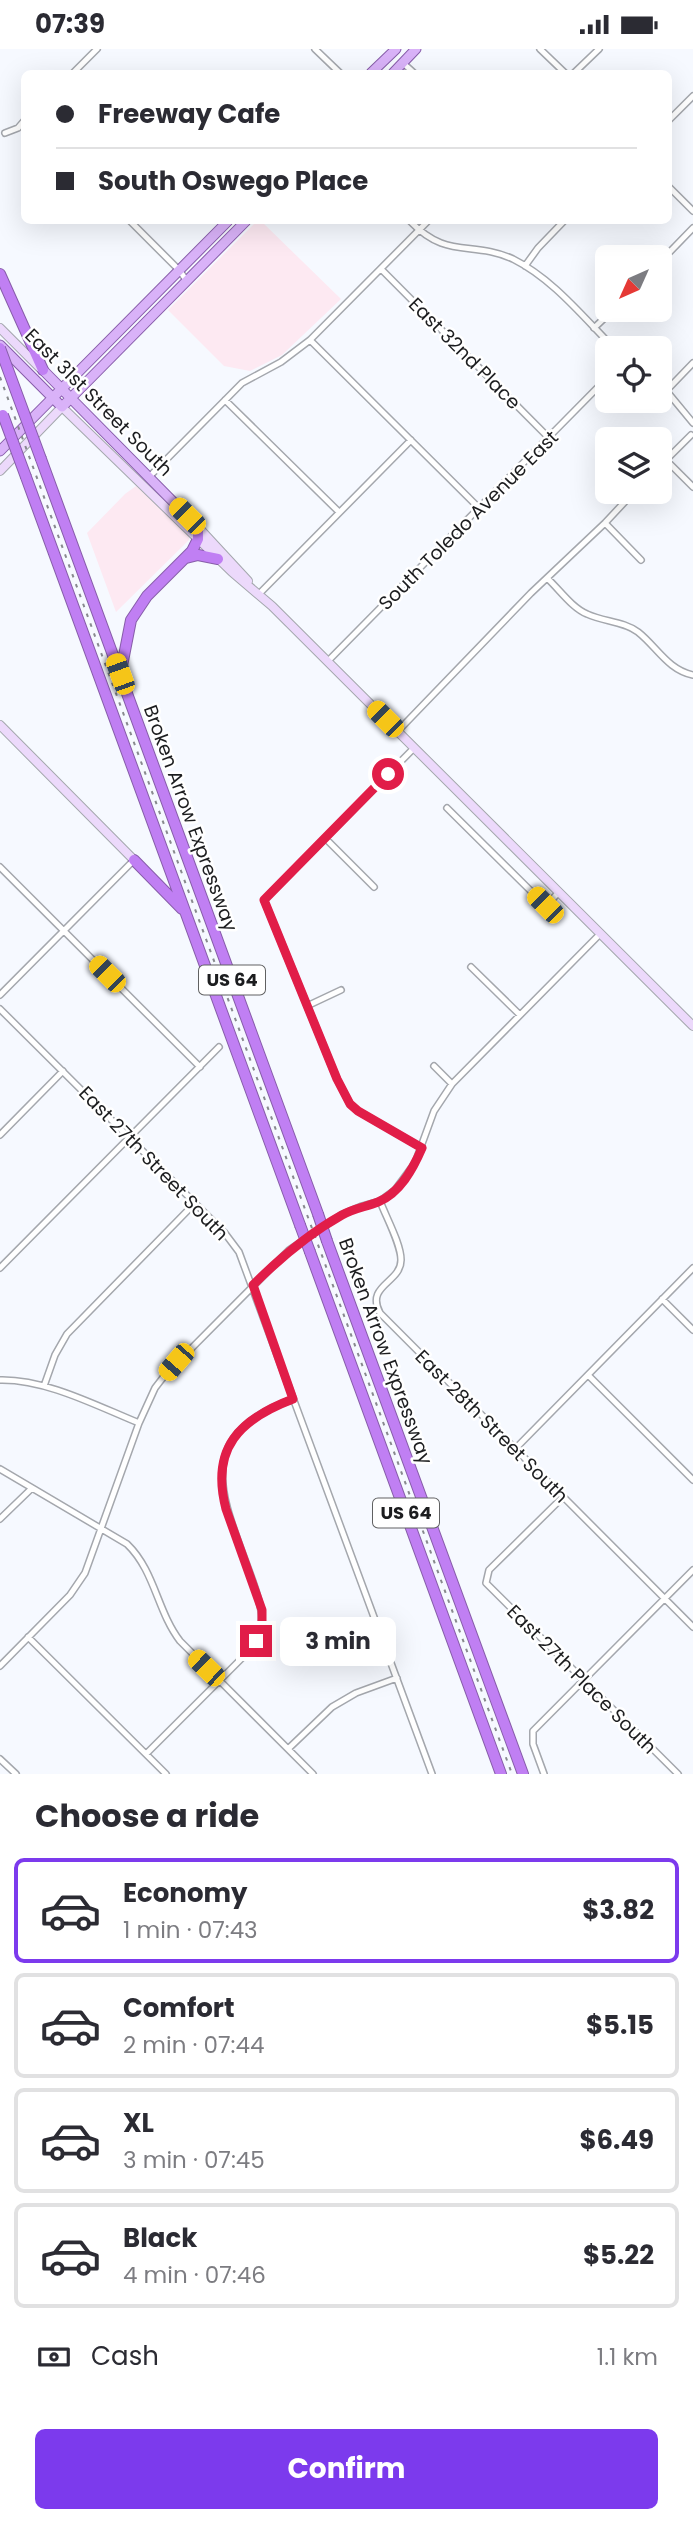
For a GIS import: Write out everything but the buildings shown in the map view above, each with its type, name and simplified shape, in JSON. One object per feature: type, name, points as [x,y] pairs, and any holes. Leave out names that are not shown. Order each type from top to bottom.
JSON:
[{"type":"highway","points":[[0,274],[43,370]]},
{"type":"highway","name":"Broken Arrow Expressway","points":[[0,347],[523,1774]]},
{"type":"highway","name":"Broken Arrow Expressway","points":[[1,411],[502,1774]]},
{"type":"highway","points":[[120,674],[128,628],[136,611],[196,546],[198,527]]},
{"type":"highway","points":[[185,558],[198,555],[218,559]]},
{"type":"highway","points":[[134,860],[185,912]]},
{"type":"main road","points":[[374,70],[396,49]]},
{"type":"main road","points":[[403,63],[404,49]]},
{"type":"main road","points":[[396,70],[416,49]]},
{"type":"main road","points":[[0,451],[225,224]]},
{"type":"main road","points":[[0,471],[243,224]]},
{"type":"main road","name":"East 31st Street South","points":[[0,328],[237,567],[259,594]]},
{"type":"main road","name":"East 31st Street South","points":[[0,347],[218,559],[259,594],[328,661],[693,1026]]},
{"type":"main road","points":[[0,725],[134,860]]},
{"type":"street","points":[[76,70],[97,49]]},
{"type":"street","points":[[315,49],[337,70]]},
{"type":"street","points":[[540,49],[562,70]]},
{"type":"street","points":[[577,70],[599,49]]},
{"type":"street","points":[[403,63],[411,70]]},
{"type":"street","points":[[672,117],[693,96]]},
{"type":"street","points":[[5,133],[21,124]]},
{"type":"street","points":[[672,190],[693,211]]},
{"type":"street","points":[[133,224],[187,281]]},
{"type":"street","points":[[413,224],[447,247],[485,250],[525,266],[546,281],[602,336]]},
{"type":"street","points":[[149,477],[248,379],[281,362],[310,340],[425,224]]},
{"type":"street","points":[[525,266],[561,224]]},
{"type":"street","points":[[672,250],[693,228]]},
{"type":"street","name":"East 32nd Place","points":[[381,269],[548,437]]},
{"type":"street","points":[[594,328],[600,322]]},
{"type":"street","points":[[310,340],[479,508]]},
{"type":"street","points":[[672,385],[693,363]]},
{"type":"street","name":"South Toledo Avenue East","points":[[328,661],[595,390]]},
{"type":"street","points":[[672,399],[693,423]]},
{"type":"street","points":[[225,400],[339,512]]},
{"type":"street","points":[[672,454],[691,435]]},
{"type":"street","points":[[259,594],[411,440]]},
{"type":"street","points":[[672,466],[693,487]]},
{"type":"street","points":[[397,731],[547,577],[623,504]]},
{"type":"street","points":[[605,523],[641,560]]},
{"type":"street","points":[[547,577],[587,614],[629,627],[669,663],[693,675]]},
{"type":"street","points":[[414,748],[264,900],[350,1104],[366,1118],[422,1148]]},
{"type":"street","points":[[447,808],[545,905],[559,892]]},
{"type":"street","points":[[325,838],[374,887]]},
{"type":"street","points":[[0,995],[134,860]]},
{"type":"street","points":[[0,867],[200,1066]]},
{"type":"street","points":[[0,1665],[76,1587],[85,1573],[139,1423],[155,1388],[165,1375],[289,1250],[341,1215],[380,1201],[395,1190],[408,1175],[422,1148],[434,1111],[452,1084],[600,934]]},
{"type":"street","points":[[471,967],[520,1015]]},
{"type":"street","points":[[307,1006],[341,990]]},
{"type":"street","name":"East 27th Street South","points":[[0,1009],[224,1232],[239,1252],[432,1774]]},
{"type":"street","points":[[0,1268],[219,1047]]},
{"type":"street","points":[[434,1066],[452,1084]]},
{"type":"street","points":[[0,1135],[63,1071]]},
{"type":"street","name":"East 28th Street South","points":[[380,1201],[400,1252],[401,1264],[379,1291],[376,1300],[378,1309],[693,1627]]},
{"type":"street","points":[[44,1386],[67,1334],[195,1203]]},
{"type":"street","points":[[515,1448],[693,1268]]},
{"type":"street","points":[[662,1299],[693,1330]]},
{"type":"street","points":[[588,1375],[693,1480]]},
{"type":"street","points":[[0,1380],[44,1386],[139,1423]]},
{"type":"street","points":[[146,1754],[256,1641],[263,1617],[260,1600],[223,1497],[222,1468],[232,1442],[246,1424],[267,1409],[293,1399]]},
{"type":"street","points":[[0,1469],[127,1544],[139,1555],[172,1630],[313,1774]]},
{"type":"street","points":[[0,1519],[31,1489]]},
{"type":"street","name":"East 27th Place South","points":[[563,1497],[489,1570],[486,1583],[678,1774]]},
{"type":"street","points":[[544,1774],[533,1744],[533,1731],[693,1570]]},
{"type":"street","points":[[29,1637],[166,1774]]},
{"type":"street","points":[[288,1749],[332,1707],[356,1693],[397,1678]]},
{"type":"street","points":[[0,1759],[16,1774]]},
{"type":"shaded area","points":[[254,224],[264,224],[341,299],[282,355],[250,371],[224,366],[168,310]]},
{"type":"shaded area","points":[[136,486],[189,535],[189,540],[116,612],[87,533]]},
{"type":"railway","points":[[0,377],[512,1774]]},
{"type":"route","points":[[256,1641],[262,1624],[262,1610],[226,1509],[221,1480],[222,1468],[232,1442],[246,1424],[267,1409],[293,1399],[253,1285],[289,1250],[341,1215],[388,1196],[408,1175],[422,1148],[366,1118],[350,1104],[337,1079],[264,900],[388,774]]}]
